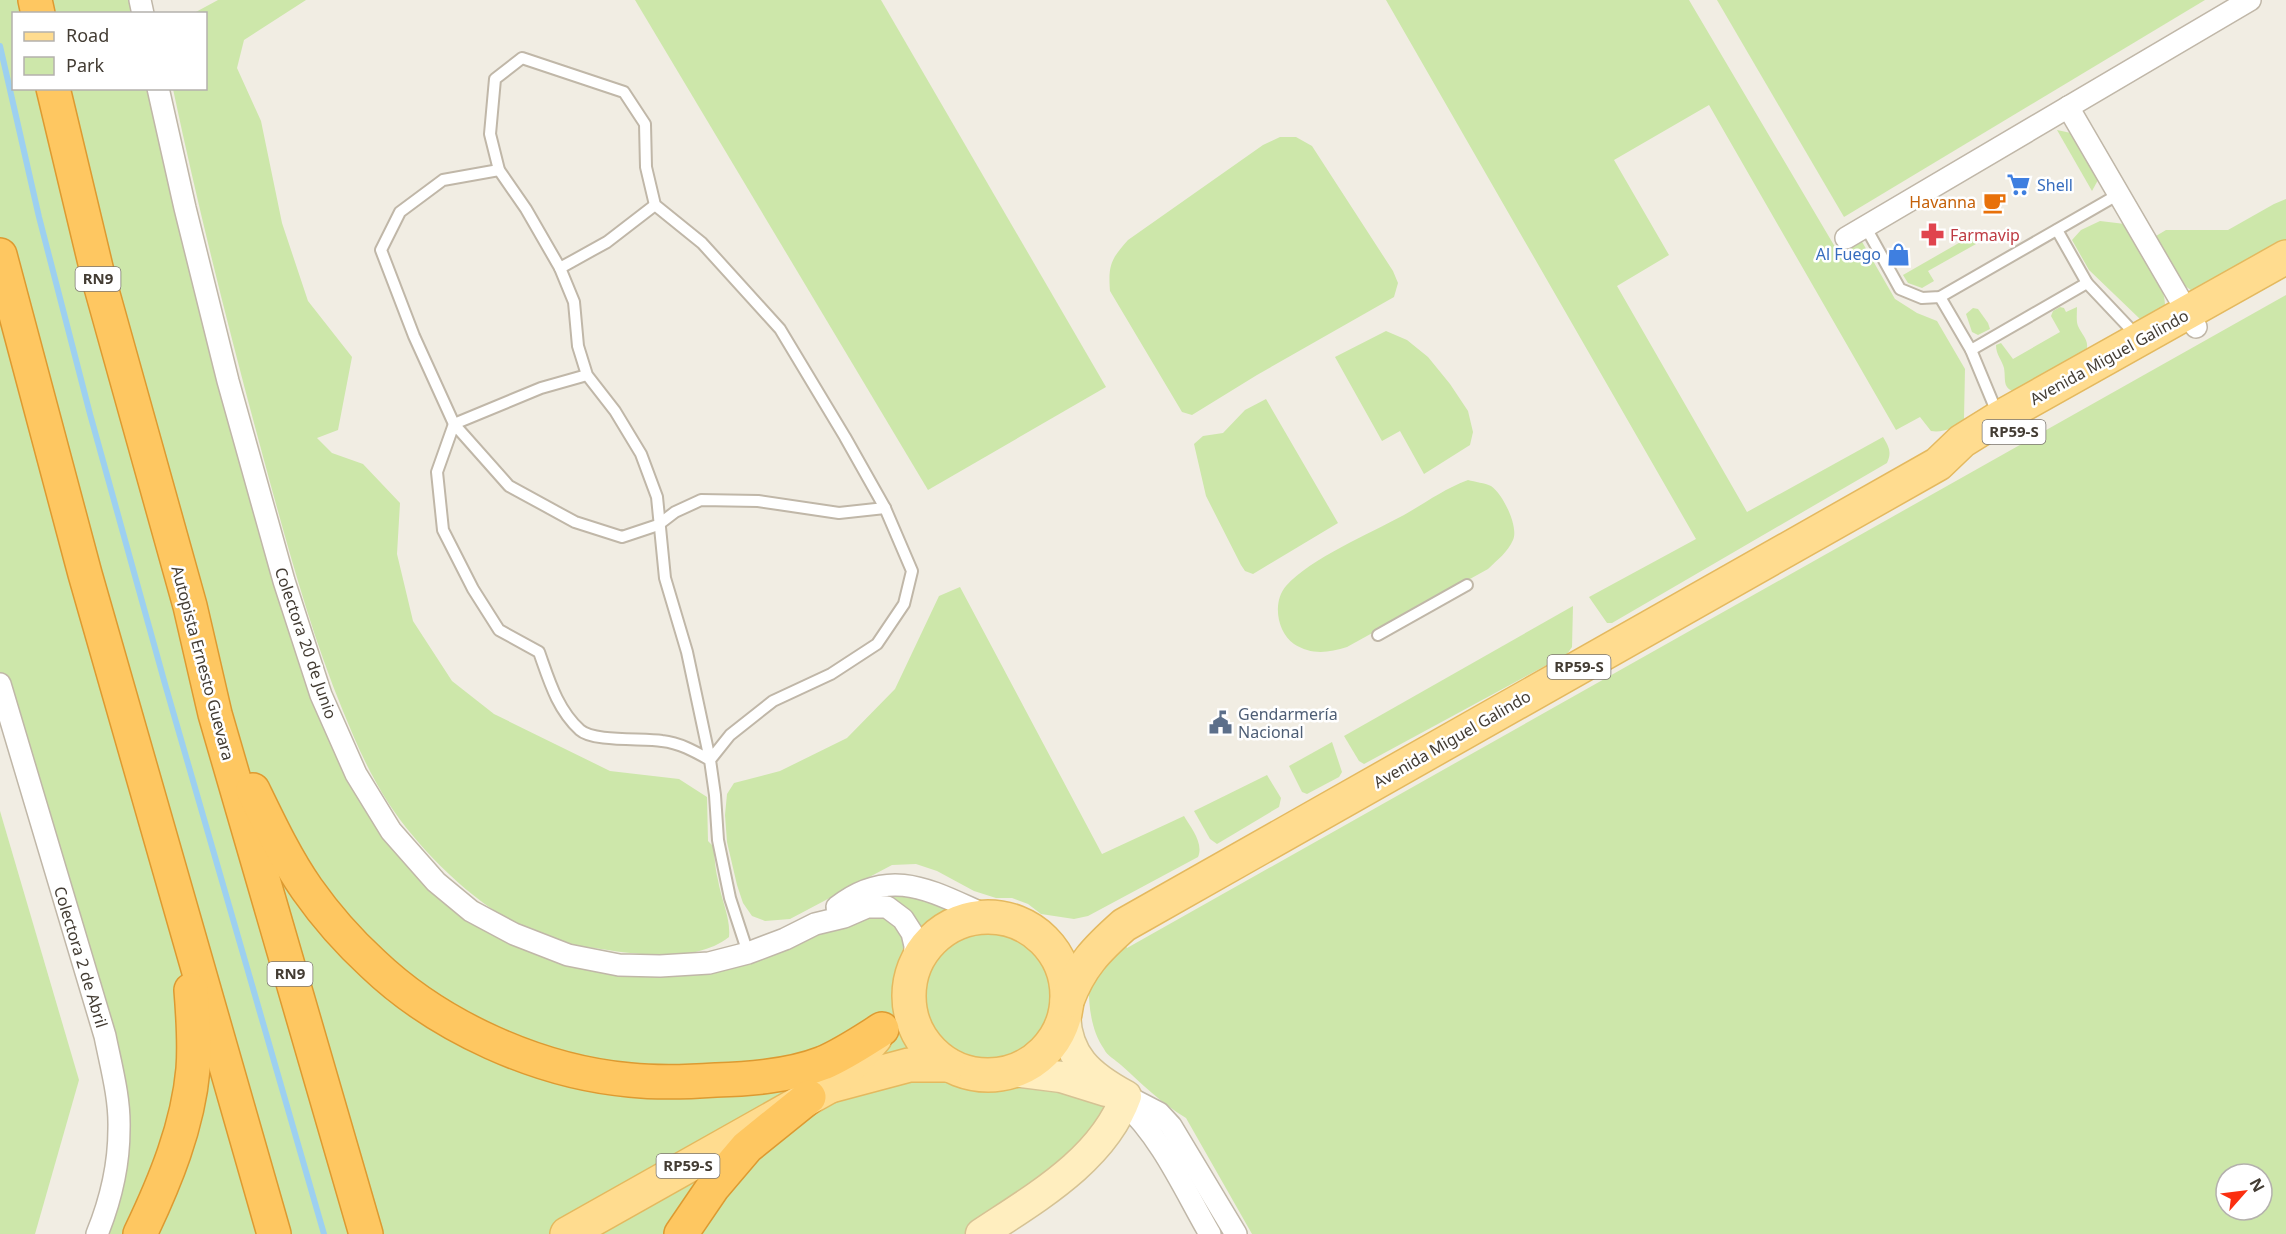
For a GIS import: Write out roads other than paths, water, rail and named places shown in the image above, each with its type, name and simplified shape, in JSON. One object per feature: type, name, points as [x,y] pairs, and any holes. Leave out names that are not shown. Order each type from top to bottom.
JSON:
[{"type":"highway","name":"Autopista Ernesto Guevara","points":[[53,90],[99,280],[190,606],[215,714],[366,1234]]},
{"type":"highway","points":[[0,255],[86,574],[274,1234]]},
{"type":"highway","points":[[215,714],[282,848],[307,889],[336,926],[374,966],[423,1005],[479,1036],[529,1058],[586,1074],[630,1080],[683,1082],[736,1079],[787,1072],[822,1063],[850,1050],[882,1029]]},
{"type":"highway","points":[[140,1234],[159,1195],[174,1150],[186,1112],[193,1068],[191,994],[181,911]]},
{"type":"highway","points":[[681,1234],[713,1187],[747,1147],[819,1092]]},
{"type":"main road","name":"Avenida Miguel Galindo","points":[[1938,464],[1971,458],[2192,320],[2286,258]]},
{"type":"main road","name":"Avenida Miguel Galindo","points":[[1066,1006],[1076,977],[1089,958],[1124,925],[1938,464],[1962,441],[1999,418],[2140,339],[2192,320],[2286,276]]},
{"type":"main road","points":[[1066,1006],[1059,1030],[1047,1048],[1032,1062],[1013,1071],[991,1075],[969,1073],[948,1065],[930,1051],[917,1032],[910,1011],[911,977],[923,950],[935,935],[951,925],[969,918],[988,916],[1019,923],[1044,941],[1055,954],[1062,968],[1066,984],[1066,1006],[1065,1027],[1078,1059],[1087,1071],[1125,1099]]},
{"type":"main road","name":"Avenida Miguel Galindo","points":[[1044,941],[1073,939],[1124,925]]},
{"type":"main road","name":"RP59-S","points":[[567,1234],[819,1092],[856,1060],[882,1029],[911,977]]},
{"type":"main road","name":"RP59-S","points":[[819,1092],[909,1065],[948,1065]]},
{"type":"main road","points":[[1013,1071],[1079,1082],[1125,1099]]},
{"type":"main road","points":[[981,1234],[1065,1176],[1109,1130],[1125,1099]]},
{"type":"street","points":[[1846,238],[2250,0]]},
{"type":"street","name":"Colectora 20 de Junio","points":[[158,90],[228,381],[284,581],[321,695],[356,774],[392,831],[436,882],[471,910],[514,934],[568,955],[619,965],[660,966],[710,963],[748,953],[785,939],[815,924],[841,904],[866,891],[885,885],[915,886],[988,916]]},
{"type":"street","points":[[2068,107],[2192,320]]},
{"type":"street","name":"Colectora 2 de Abril","points":[[0,684],[105,1036],[115,1086],[119,1129],[114,1175],[97,1234]]},
{"type":"street","name":"Colectora 20 de Junio","points":[[815,924],[844,917],[867,907],[887,907],[903,919],[912,933],[915,946],[911,977]]},
{"type":"street","points":[[1125,1099],[1157,1142],[1210,1234]]},
{"type":"street","points":[[1125,1099],[1159,1113],[1171,1126],[1236,1234]]},
{"type":"lane","points":[[710,760],[730,735],[772,700],[831,674],[877,644],[904,604],[912,571],[885,508],[780,329],[702,243],[655,205],[646,167],[645,124],[624,92],[522,58],[495,79],[490,134],[499,171],[526,209],[560,268],[574,302],[578,346],[586,375],[615,411],[641,454],[657,497],[665,578],[687,652],[710,760],[718,840],[730,898],[748,953]]},
{"type":"lane","points":[[499,171],[442,180],[400,212],[381,250],[414,336],[454,424],[508,486],[575,522],[622,537],[658,525],[675,512],[701,500],[758,501],[839,513],[885,508]]},
{"type":"lane","points":[[1865,226],[1900,289],[1922,298],[1940,297],[2119,194]]},
{"type":"lane","points":[[560,268],[607,242],[655,205]]},
{"type":"lane","points":[[2057,230],[2087,283],[2140,339]]},
{"type":"lane","points":[[1971,350],[2087,283]]},
{"type":"lane","points":[[1940,297],[1971,350],[1999,418]]},
{"type":"lane","points":[[586,375],[540,388],[454,424],[437,472],[443,530],[473,589],[499,630],[539,652],[556,699],[581,731],[613,739],[662,741],[683,746],[710,760]]},
{"type":"lane","points":[[1378,635],[1467,585]]},
{"type":"waterway","points":[[0,46],[39,217],[90,414],[165,684],[324,1234]]},
{"type":"place","name":"Shell","points":[[2019,185]]},
{"type":"place","name":"Havanna","points":[[1994,202]]},
{"type":"place","name":"Farmavip","points":[[1932,235]]},
{"type":"place","name":"Al Fuego","points":[[1899,254]]},
{"type":"place","name":"Gendarmería Nacional","points":[[1220,723]]}]
